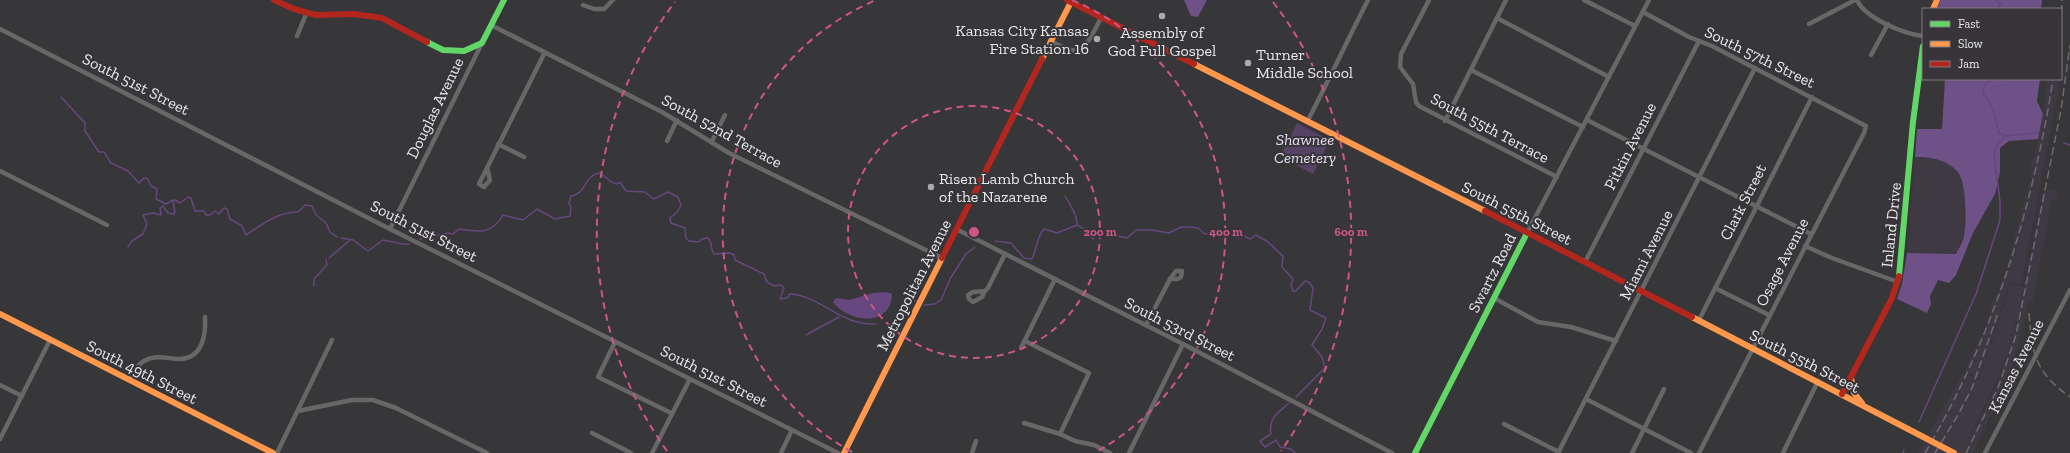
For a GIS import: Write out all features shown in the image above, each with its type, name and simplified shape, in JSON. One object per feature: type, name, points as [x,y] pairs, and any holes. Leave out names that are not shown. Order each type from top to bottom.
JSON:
[{"type":"main road","points":[[274,0],[316,15],[354,14],[382,18],[443,50],[464,51],[482,43]]},
{"type":"main road","name":"Douglas Avenue","points":[[482,43],[504,0]]},
{"type":"main road","name":"South 55th Street","points":[[1070,1],[1699,320],[1753,350],[1818,381],[1954,453]]},
{"type":"main road","name":"Metropolitan Avenue","points":[[844,453],[1070,1]]},
{"type":"main road","name":"Inland Drive","points":[[1842,394],[1892,298],[1901,270],[1913,122],[1922,54]]},
{"type":"main road","name":"Swartz Road","points":[[1415,453],[1526,233]]},
{"type":"main road","name":"South 49th Street","points":[[0,314],[273,453]]},
{"type":"main road","points":[[1850,378],[1854,392],[1864,406]]},
{"type":"street","points":[[583,5],[594,9],[604,9],[613,0]]},
{"type":"street","points":[[1307,122],[1339,63],[1368,0]]},
{"type":"street","name":"South 55th Terrace","points":[[1429,0],[1401,54],[1400,67],[1413,84],[1416,102],[1419,106],[1445,121],[1557,177]]},
{"type":"street","points":[[1445,121],[1506,0]]},
{"type":"street","points":[[1584,0],[1635,26]]},
{"type":"street","name":"Swartz Road","points":[[1526,233],[1557,177],[1649,0]]},
{"type":"street","points":[[1809,24],[1856,0],[1863,10],[1888,24],[1910,35],[1922,36]]},
{"type":"street","points":[[298,36],[307,12]]},
{"type":"street","name":"South 57th Street","points":[[1643,12],[1812,97],[1866,126]]},
{"type":"street","points":[[1050,41],[1071,51],[1078,50],[1086,45],[1101,18]]},
{"type":"street","points":[[1497,18],[1609,77]]},
{"type":"street","points":[[1872,55],[1888,24]]},
{"type":"street","name":"South 52nd Terrace","points":[[491,25],[677,120],[729,153],[942,258]]},
{"type":"street","name":"South 51st Street","points":[[0,29],[390,229],[838,453]]},
{"type":"street","name":"Pitkin Avenue","points":[[1585,262],[1699,41]]},
{"type":"street","name":"Douglas Avenue","points":[[390,229],[482,43]]},
{"type":"street","points":[[487,168],[545,52]]},
{"type":"street","name":"Miami Avenue","points":[[1559,452],[1755,68]]},
{"type":"street","points":[[1471,70],[1583,127]]},
{"type":"street","name":"Clark Street","points":[[1699,320],[1812,97]]},
{"type":"street","points":[[712,141],[725,115]]},
{"type":"street","points":[[667,141],[677,120]]},
{"type":"street","points":[[1587,120],[1811,234]]},
{"type":"street","name":"Osage Avenue","points":[[1700,453],[1866,126]]},
{"type":"street","points":[[498,144],[524,157]]},
{"type":"street","points":[[0,171],[107,225]]},
{"type":"street","name":"South 53rd Street","points":[[956,229],[1184,344],[1392,453]]},
{"type":"street","points":[[1805,246],[1832,258],[1898,282]]},
{"type":"street","points":[[985,291],[1004,254]]},
{"type":"street","points":[[1021,348],[1055,279]]},
{"type":"street","points":[[1146,326],[1170,279]]},
{"type":"street","points":[[1715,288],[1769,315]]},
{"type":"street","name":"Kansas Avenue","points":[[1985,453],[2070,290]]},
{"type":"street","points":[[1494,298],[1538,322],[1571,327],[1616,341]]},
{"type":"street","points":[[129,380],[138,366],[150,358],[158,357],[181,359],[193,355],[200,349],[204,338],[206,328],[205,317]]},
{"type":"street","points":[[0,439],[50,340]]},
{"type":"street","points":[[277,453],[332,340]]},
{"type":"street","points":[[1024,341],[1090,373],[1060,434]]},
{"type":"street","points":[[615,342],[598,377],[671,413]]},
{"type":"street","points":[[1129,453],[1184,344]]},
{"type":"street","points":[[652,453],[671,413],[690,379]]},
{"type":"street","points":[[1783,453],[1818,381]]},
{"type":"street","points":[[0,385],[22,396]]},
{"type":"street","points":[[1632,453],[1664,389]]},
{"type":"street","points":[[1586,399],[1691,453]]},
{"type":"street","points":[[298,411],[352,400],[373,400],[396,408],[487,453]]},
{"type":"street","points":[[1024,422],[1060,434],[1075,441],[1094,445],[1110,453]]},
{"type":"street","points":[[1504,424],[1559,452]]},
{"type":"street","points":[[781,453],[792,430]]},
{"type":"street","points":[[592,434],[631,453]]},
{"type":"street","points":[[972,453],[976,441]]},
{"type":"shaded area","points":[[1184,0],[1207,0],[1198,17],[1191,16]]},
{"type":"shaded area","points":[[1941,0],[2042,0],[2041,8],[1937,8]]},
{"type":"shaded area","points":[[1945,80],[2040,80],[2037,101],[2043,114],[2038,139],[2009,141],[2000,148],[2000,172],[1995,194],[1973,233],[1956,275],[1949,283],[1938,280],[1930,296],[1931,304],[1927,313],[1897,299],[1902,284],[1907,253],[1956,254],[1963,240],[1965,204],[1963,184],[1960,176],[1957,171],[1943,161],[1915,157],[1917,129],[1942,129]]},
{"type":"shaded area","points":[[2047,80],[2060,81],[2021,285],[2010,282],[1979,378],[1964,371],[1982,335],[1989,317],[1993,299],[1997,295],[2008,263],[2028,187],[2031,174],[2029,168],[2031,161],[2035,157],[2043,114]]},
{"type":"shaded area","points":[[1915,157],[1935,158],[1951,165],[1959,172],[1965,196],[1963,239],[1956,254],[1907,253]]},
{"type":"shaded area","points":[[2044,189],[2059,192],[2057,199],[2052,199],[2033,301],[2028,301],[2017,353],[2007,382],[1973,453],[1917,453],[1963,373],[1979,380],[2011,284],[2024,287]],"holes":[[[2010,345],[1999,379],[1979,421],[1965,446],[1997,380]]]},
{"type":"shaded area","points":[[887,292],[892,294],[890,305],[885,313],[868,319],[858,318],[849,314],[840,309],[833,302],[836,298],[849,300],[873,293]]},
{"type":"green space","name":"Shawnee Cemetery","points":[[1297,123],[1330,140],[1313,174],[1280,157]]},
{"type":"waterway","points":[[1996,0],[2001,4],[1998,8]]},
{"type":"waterway","points":[[1991,80],[1985,83],[1983,92],[1992,107],[1999,133],[2005,136],[2038,133]]},
{"type":"waterway","points":[[61,97],[85,123],[85,131],[99,152],[104,152],[111,163],[128,171],[139,183],[144,178],[147,178],[151,186],[157,189],[156,199],[166,204],[173,200]]},
{"type":"waterway","points":[[1919,422],[1976,294],[2000,220],[2000,201],[1994,156],[1996,147],[2005,136]]},
{"type":"waterway","points":[[2064,143],[2070,145]]},
{"type":"waterway","points":[[420,239],[448,233],[453,234],[459,229],[484,231],[494,226],[503,215],[523,220],[537,209],[555,219],[570,216],[571,207],[569,203],[571,196],[580,192],[590,178],[598,173],[614,183],[617,184],[620,182],[626,191],[645,192],[654,199],[668,192],[678,197],[681,205],[677,212],[670,218],[671,223],[685,228],[686,238],[689,241],[698,242],[702,239],[708,238],[714,254],[730,253],[734,255],[735,260],[764,274],[767,282],[774,286],[781,285],[784,288],[780,299],[787,298],[790,294],[801,296],[812,300],[841,316],[863,323],[876,324]]},
{"type":"waterway","points":[[1065,196],[1075,213],[1077,224]]},
{"type":"waterway","points":[[128,247],[132,241],[143,234],[147,224],[143,215],[153,213],[161,215],[160,208],[163,206],[168,213],[174,214],[173,201],[175,200],[180,203],[188,197],[191,198],[195,211],[204,211],[206,215],[210,215],[215,211],[219,214],[224,208],[227,209],[230,219],[242,226],[246,235],[277,216],[298,212],[305,205],[312,206],[316,215],[326,223],[330,232],[337,237]]},
{"type":"waterway","points":[[995,241],[1011,243],[1024,258],[1032,259],[1039,237],[1044,229],[1057,233],[1077,225],[1084,229],[1086,237],[1090,236],[1093,239],[1100,232],[1127,238],[1136,230],[1152,230],[1169,233],[1181,227],[1198,228],[1205,234],[1234,231],[1250,239],[1256,235],[1268,242],[1283,256],[1282,267],[1293,279],[1291,285],[1293,291],[1296,291],[1305,281],[1309,282],[1313,288],[1310,310],[1326,318],[1322,329],[1312,345],[1322,357],[1325,368],[1296,397]]},
{"type":"waterway","points":[[341,238],[353,240],[368,251],[383,240],[409,244]]},
{"type":"waterway","points":[[329,258],[350,240]]},
{"type":"waterway","points":[[924,305],[935,304],[941,300],[950,279],[966,254],[975,247]]},
{"type":"waterway","points":[[314,286],[314,279],[327,265],[326,260]]},
{"type":"waterway","points":[[905,301],[910,298],[916,301]]},
{"type":"waterway","points":[[806,335],[839,317]]},
{"type":"waterway","points":[[1289,403],[1272,420],[1270,428],[1271,434],[1260,441],[1265,447],[1276,440],[1280,447],[1291,449],[1295,453]]},
{"type":"railway","points":[[2062,0],[2062,8]]},
{"type":"railway","points":[[1966,453],[1998,388],[2016,335],[2061,110],[2070,45]]},
{"type":"railway","points":[[1925,453],[1960,388],[2002,287],[2024,216],[2033,180],[2053,80]]},
{"type":"railway","points":[[1935,453],[1972,388],[1998,313]]},
{"type":"railway","points":[[2029,313],[2034,351],[2042,370],[2058,388],[2070,397]]},
{"type":"traffic: fast","points":[[427,42],[443,50],[464,51],[482,43],[504,0]]},
{"type":"traffic: fast","points":[[1899,276],[1913,122],[1922,54]]},
{"type":"traffic: fast","points":[[1415,453],[1527,233]]},
{"type":"traffic: slow","points":[[1042,59],[1072,0]]},
{"type":"traffic: slow","points":[[1933,8],[1937,0]]},
{"type":"traffic: slow","points":[[1194,64],[1485,211]]},
{"type":"traffic: slow","points":[[844,453],[942,258]]},
{"type":"traffic: slow","points":[[0,314],[273,453]]},
{"type":"traffic: slow","points":[[1692,317],[1908,429]]},
{"type":"traffic: slow","points":[[1851,378],[1854,393],[1862,403]]},
{"type":"traffic: slow","points":[[1908,429],[1954,453]]},
{"type":"traffic: jam","points":[[274,0],[294,9],[316,15],[354,14],[382,18],[427,42]]},
{"type":"traffic: jam","points":[[1067,0],[1194,64]]},
{"type":"traffic: jam","points":[[942,258],[1042,59]]},
{"type":"traffic: jam","points":[[1485,211],[1692,317]]},
{"type":"traffic: jam","points":[[1842,394],[1892,298],[1899,276]]},
{"type":"place","name":"Assembly of God Full Gospel","points":[[1162,16]]},
{"type":"place","name":"Kansas City Kansas Fire Station 16","points":[[1097,39]]},
{"type":"place","name":"Turner Middle School","points":[[1248,63]]},
{"type":"place","name":"Risen Lamb Church of the Nazarene","points":[[931,187]]}]
